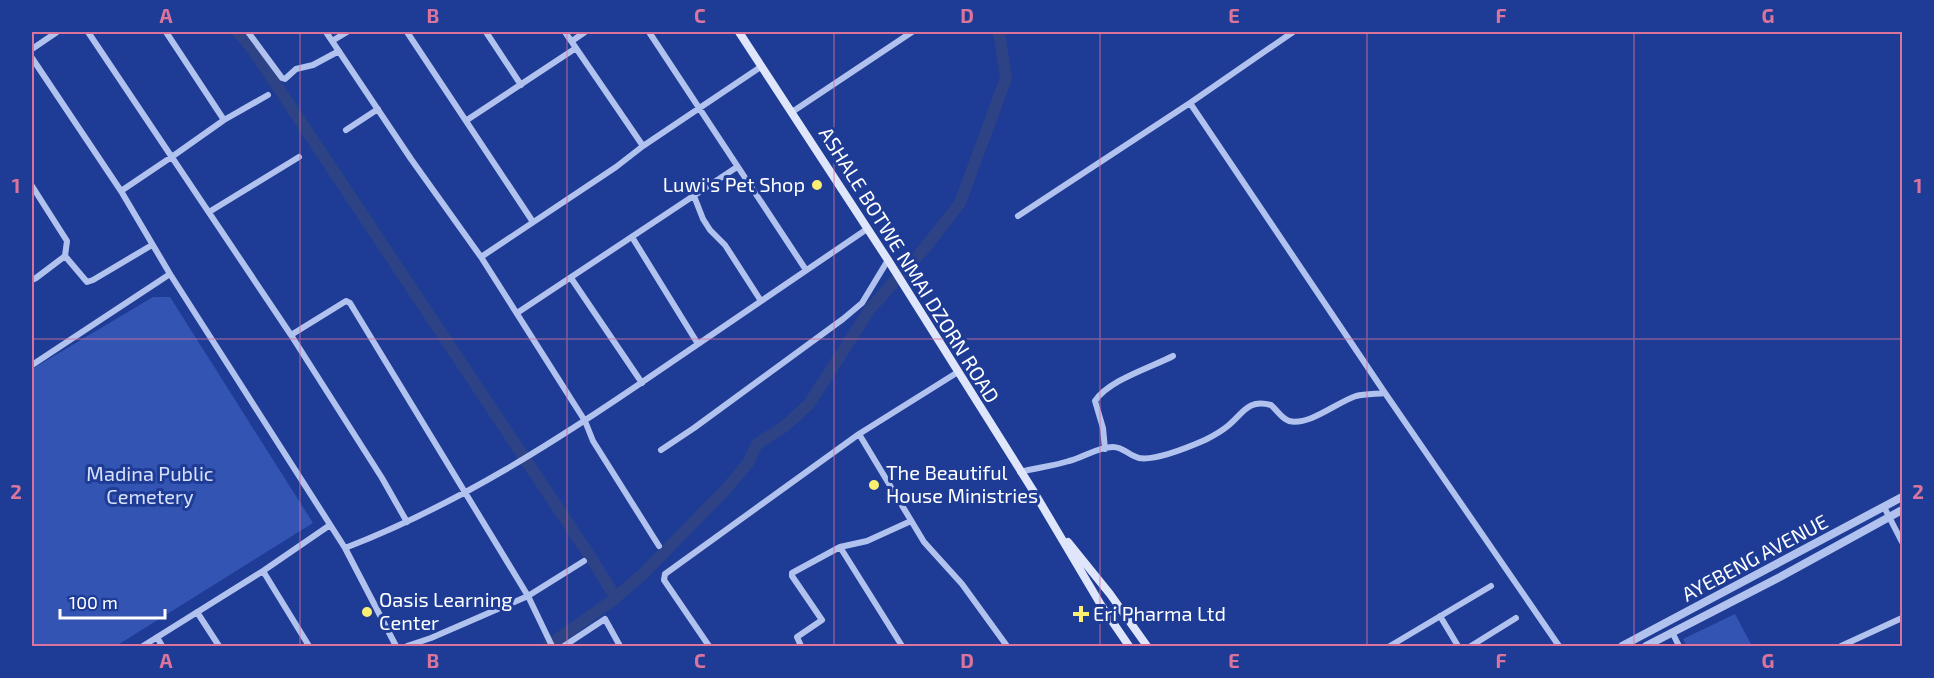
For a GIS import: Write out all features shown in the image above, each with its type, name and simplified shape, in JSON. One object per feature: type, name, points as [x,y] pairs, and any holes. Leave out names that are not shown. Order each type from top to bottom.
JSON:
[{"type":"main road","name":"ASHALE BOTWE NMAI DZORN ROAD","points":[[739,32],[888,260],[1079,570],[1129,646]]},
{"type":"main road","name":"ASHALE BOTWE NMAI DZORN ROAD","points":[[1049,518],[1110,594],[1147,646]]},
{"type":"street","points":[[32,49],[57,32]]},
{"type":"street","points":[[88,32],[291,334],[382,478],[407,522]]},
{"type":"street","points":[[166,32],[224,120]]},
{"type":"street","points":[[248,32],[285,79],[296,69],[313,65],[339,51]]},
{"type":"street","points":[[326,32],[481,257],[585,422],[593,441],[659,546]]},
{"type":"street","points":[[332,41],[346,32]]},
{"type":"street","points":[[407,32],[533,222]]},
{"type":"street","points":[[486,32],[521,85]]},
{"type":"street","points":[[565,32],[643,146]]},
{"type":"street","points":[[572,41],[585,32]]},
{"type":"street","points":[[649,32],[806,270]]},
{"type":"street","points":[[792,112],[912,32]]},
{"type":"street","points":[[1018,216],[1293,32]]},
{"type":"street","points":[[467,120],[576,48]]},
{"type":"street","points":[[32,58],[121,191],[170,274],[345,548],[396,646]]},
{"type":"street","points":[[481,257],[762,66]]},
{"type":"street","points":[[121,191],[224,120],[268,95]]},
{"type":"street","points":[[1190,103],[1559,646]]},
{"type":"street","points":[[346,129],[378,108]]},
{"type":"street","points":[[209,212],[299,157]]},
{"type":"street","points":[[517,313],[737,167]]},
{"type":"street","points":[[32,186],[67,241],[65,256],[32,280]]},
{"type":"street","points":[[694,196],[710,230],[725,245],[761,301]]},
{"type":"street","points":[[345,548],[387,532],[466,492],[585,422],[867,229]]},
{"type":"street","points":[[632,237],[699,344]]},
{"type":"street","points":[[65,256],[89,282],[152,245]]},
{"type":"street","points":[[662,450],[843,319],[862,303],[888,260]]},
{"type":"street","points":[[32,365],[170,274]]},
{"type":"street","points":[[571,278],[642,383]]},
{"type":"street","points":[[291,334],[348,301],[528,596],[552,646]]},
{"type":"street","points":[[1105,448],[1103,428],[1095,401],[1099,395],[1118,382],[1173,356]]},
{"type":"street","points":[[709,646],[663,577],[859,434],[958,372]]},
{"type":"street","points":[[1020,472],[1069,461],[1114,447],[1136,457],[1145,459],[1158,457],[1205,440],[1230,424],[1250,405],[1264,403],[1271,405],[1287,420],[1300,421],[1358,396],[1385,393]]},
{"type":"street","points":[[859,434],[924,542],[962,584],[1007,646]]},
{"type":"street","name":"AYEBENG AVENUE","points":[[1622,646],[1902,497]]},
{"type":"street","points":[[1884,507],[1902,542]]},
{"type":"street","name":"AYEBENG AVENUE","points":[[1647,646],[1902,510]]},
{"type":"street","points":[[799,643],[798,636],[822,620],[792,573],[840,547],[867,541],[912,520]]},
{"type":"street","points":[[143,646],[263,571],[330,525]]},
{"type":"street","points":[[840,547],[902,646]]},
{"type":"street","points":[[407,646],[528,596],[584,561]]},
{"type":"street","points":[[263,571],[309,646]]},
{"type":"street","points":[[1390,646],[1491,586]]},
{"type":"street","points":[[197,612],[219,646]]},
{"type":"street","points":[[1440,616],[1458,646]]},
{"type":"street","points":[[1472,646],[1516,618]]},
{"type":"street","points":[[1841,646],[1902,618]]},
{"type":"street","points":[[564,646],[603,620],[606,620],[620,646]]},
{"type":"street","points":[[1672,632],[1679,646]]},
{"type":"street","points":[[157,637],[162,646]]},
{"type":"street","points":[[1855,639],[1858,646]]},
{"type":"green space","name":"Madina Public Cemetery","points":[[153,297],[170,297],[313,523],[116,646],[32,646],[32,369]]},
{"type":"green space","points":[[1735,614],[1752,646],[1687,646],[1683,639]]},
{"type":"waterway","points":[[238,32],[251,47],[616,598],[548,646]]},
{"type":"waterway","points":[[903,273],[960,203],[1006,78],[999,32]]},
{"type":"waterway","points":[[614,599],[644,573],[728,487],[748,463],[757,444],[785,426],[809,404],[870,309],[894,282]]},
{"type":"place","name":"Luwi's Pet Shop","points":[[817,185]]},
{"type":"place","name":"The Beautiful House Ministries","points":[[874,485]]},
{"type":"place","name":"Oasis Learning Center","points":[[367,612]]},
{"type":"place","name":"Eri Pharma Ltd","points":[[1081,614]]}]
